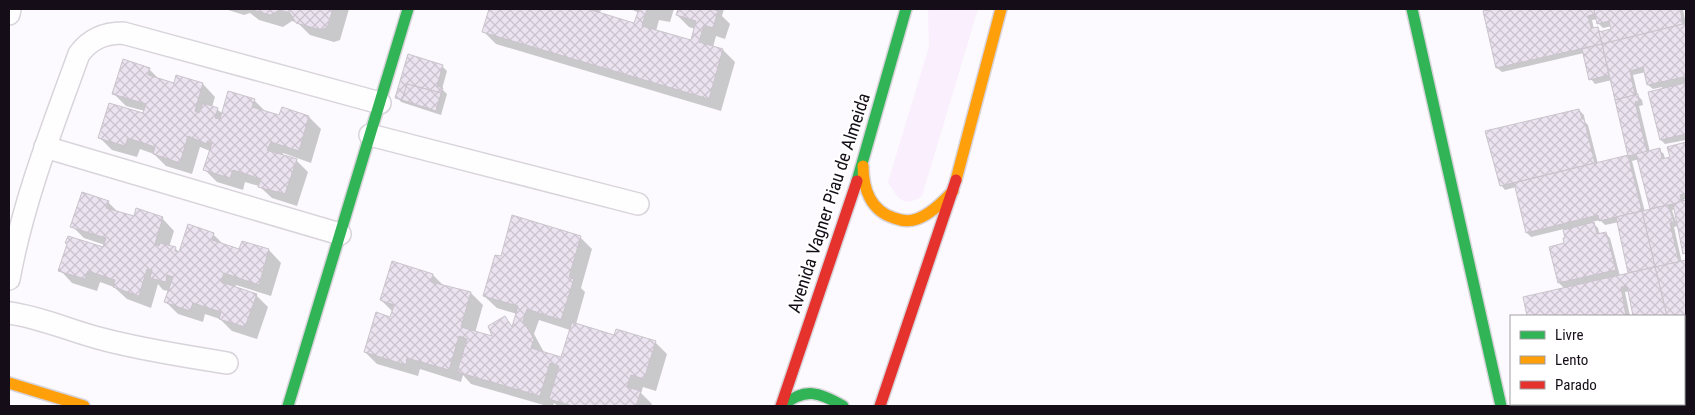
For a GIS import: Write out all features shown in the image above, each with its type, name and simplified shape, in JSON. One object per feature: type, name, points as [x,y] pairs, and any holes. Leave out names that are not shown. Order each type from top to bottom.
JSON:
[{"type":"main road","points":[[288,406],[408,9]]},
{"type":"main road","name":"Avenida Vagner Piau de Almeida","points":[[782,406],[863,162],[906,9]]},
{"type":"main road","points":[[880,406],[953,191],[1001,9]]},
{"type":"main road","points":[[1412,9],[1501,406]]},
{"type":"main road","points":[[863,162],[863,179],[870,201],[887,217],[909,221],[931,212],[953,191]]},
{"type":"main road","points":[[9,383],[84,406]]},
{"type":"main road","points":[[782,406],[793,397],[807,392],[824,396],[843,406]]},
{"type":"lane","points":[[9,14],[10,9]]},
{"type":"lane","points":[[9,279],[19,231],[78,54],[85,45],[108,33],[123,33],[380,103]]},
{"type":"lane","points":[[370,135],[638,204]]},
{"type":"lane","points":[[46,147],[340,234]]},
{"type":"lane","points":[[9,313],[28,315],[82,334],[121,344],[227,363]]},
{"type":"shaded area","points":[[928,9],[978,9],[922,196],[906,202],[898,197],[888,182],[929,47]]},
{"type":"building","points":[[249,9],[333,9],[327,28],[321,30],[296,23],[290,13],[280,10],[270,15]]},
{"type":"building","points":[[489,9],[588,9],[634,23],[639,9],[647,9],[642,26],[691,40],[696,21],[676,15],[678,9],[712,9],[718,11],[713,28],[704,25],[699,42],[723,49],[709,99],[482,32]]},
{"type":"building","points":[[1494,9],[1594,9],[1595,14],[1588,16],[1591,28],[1598,27],[1602,44],[1496,68],[1483,11]]},
{"type":"building","points":[[1594,9],[1680,9],[1683,24],[1602,44],[1599,32],[1611,29],[1609,21],[1597,24]]},
{"type":"building","points":[[1686,24],[1686,83],[1684,77],[1647,85],[1643,67],[1630,71],[1635,95],[1615,100],[1602,44]]},
{"type":"building","points":[[1602,44],[1609,75],[1589,80],[1582,49]]},
{"type":"building","points":[[408,54],[443,65],[437,86],[443,88],[441,93],[407,84],[402,100],[395,98]]},
{"type":"building","points":[[123,59],[150,68],[148,75],[174,83],[176,75],[203,83],[195,111],[199,113],[203,103],[218,108],[215,118],[220,119],[228,91],[255,99],[252,107],[279,115],[282,107],[309,116],[299,151],[271,142],[267,150],[297,159],[285,194],[258,187],[261,179],[233,170],[230,178],[203,170],[212,143],[207,141],[207,144],[188,136],[180,163],[153,154],[155,147],[128,138],[125,146],[98,138],[109,103],[143,113],[146,104],[112,94]]},
{"type":"building","points":[[1685,83],[1686,134],[1660,140],[1648,92]]},
{"type":"building","points":[[407,84],[441,93],[436,111],[402,100]]},
{"type":"building","points":[[1638,94],[1639,101],[1635,102],[1647,152],[1628,156],[1615,100]]},
{"type":"building","points":[[1579,109],[1582,119],[1584,119],[1595,163],[1500,186],[1485,131]]},
{"type":"building","points":[[1686,142],[1686,193],[1680,195],[1682,202],[1650,209],[1636,154],[1660,148],[1662,159],[1670,157],[1667,147]]},
{"type":"building","points":[[1628,155],[1642,211],[1599,221],[1598,215],[1526,233],[1514,183]]},
{"type":"building","points":[[82,192],[109,201],[106,208],[134,216],[136,208],[163,217],[155,244],[159,246],[160,243],[176,247],[175,251],[179,252],[188,224],[214,233],[212,240],[239,249],[242,241],[269,249],[259,285],[224,273],[221,282],[257,294],[245,327],[219,319],[221,312],[193,303],[190,311],[164,302],[173,277],[167,275],[166,282],[150,278],[152,270],[147,269],[139,296],[113,287],[115,280],[88,271],[85,279],[58,271],[68,236],[103,247],[106,238],[70,227]]},
{"type":"building","points":[[1686,200],[1686,253],[1683,254],[1673,204]]},
{"type":"building","points":[[1668,205],[1674,222],[1670,223],[1679,262],[1655,267],[1642,211]]},
{"type":"building","points":[[1642,211],[1655,267],[1628,273],[1616,217]]},
{"type":"building","points":[[512,215],[581,236],[569,277],[574,279],[561,320],[527,309],[523,321],[534,339],[531,348],[561,357],[572,322],[614,335],[616,329],[656,341],[644,379],[631,375],[627,387],[641,391],[636,406],[572,406],[549,399],[559,366],[550,363],[540,396],[457,372],[467,339],[459,336],[449,370],[407,358],[406,365],[364,352],[376,312],[390,317],[394,305],[380,300],[392,261],[433,274],[431,282],[471,292],[461,327],[492,336],[488,326],[505,316],[512,327],[518,306],[483,296],[495,255],[501,256]]},
{"type":"building","points":[[1594,222],[1597,234],[1606,232],[1616,270],[1558,283],[1549,247],[1564,243],[1563,230]]},
{"type":"building","points":[[1686,260],[1686,320],[1685,315],[1667,315],[1655,267]]},
{"type":"building","points":[[1655,267],[1667,315],[1633,315],[1627,286],[1621,287],[1626,315],[1527,315],[1523,297]]},
{"type":"building","points":[[1685,320],[1686,320],[1685,378]]},
{"type":"building","points":[[1685,398],[1686,406],[1567,406],[1685,405]]},
{"type":"building","points":[[1552,405],[1572,405],[1567,406]]},
{"type":"traffic: fast","points":[[288,406],[408,9]]},
{"type":"traffic: fast","points":[[857,181],[906,9]]},
{"type":"traffic: fast","points":[[1412,9],[1501,406]]},
{"type":"traffic: fast","points":[[782,406],[790,400],[805,394],[827,397],[843,406]]},
{"type":"traffic: slow","points":[[956,180],[1001,9]]},
{"type":"traffic: slow","points":[[863,166],[867,191],[874,205],[886,215],[900,220],[911,221],[922,217],[953,191]]},
{"type":"traffic: slow","points":[[9,383],[84,406]]},
{"type":"traffic: jam","points":[[880,406],[956,180]]},
{"type":"traffic: jam","points":[[781,406],[857,181]]}]
